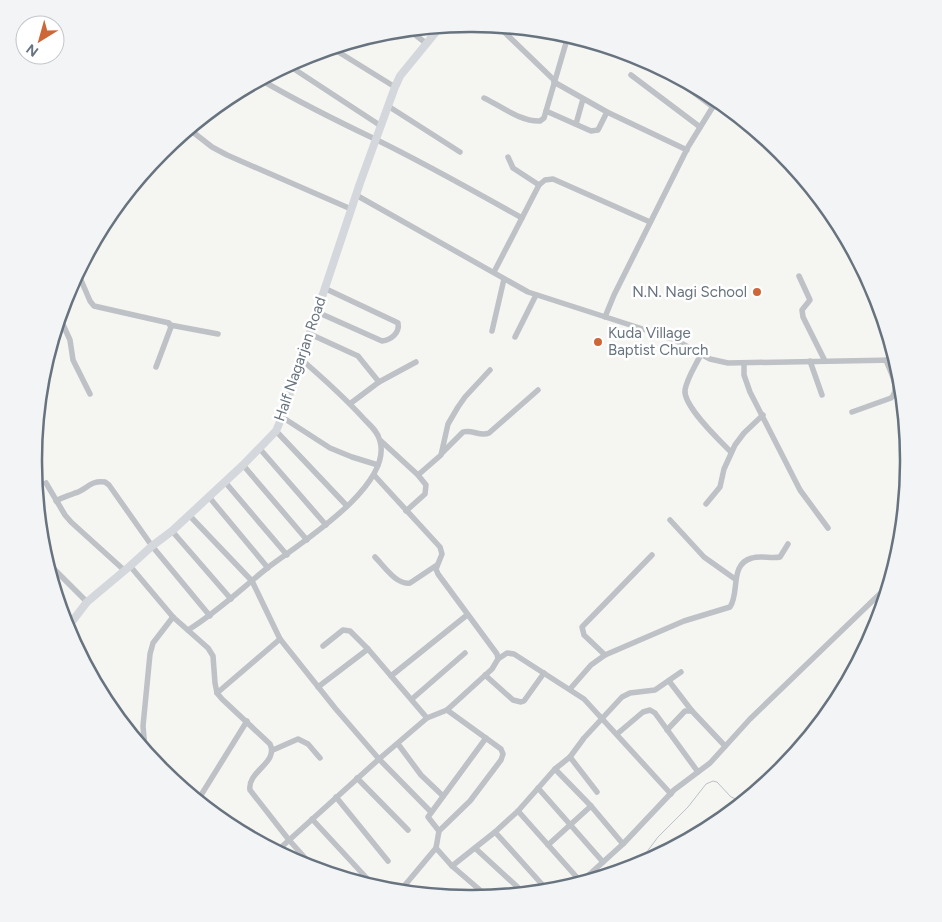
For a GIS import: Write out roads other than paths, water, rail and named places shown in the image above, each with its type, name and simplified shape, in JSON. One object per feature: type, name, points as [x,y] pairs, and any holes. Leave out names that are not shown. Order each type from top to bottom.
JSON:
[{"type":"main road","name":"Half Nagarjan Road","points":[[73,620],[87,602],[172,531],[244,465],[276,431],[302,360],[351,209],[395,87],[400,76],[435,34]]},
{"type":"street","points":[[506,34],[554,81],[607,112],[687,150]]},
{"type":"street","points":[[417,36],[427,44]]},
{"type":"street","points":[[484,98],[531,120],[540,121],[544,118],[566,43]]},
{"type":"street","points":[[340,53],[395,87]]},
{"type":"street","points":[[296,70],[381,126]]},
{"type":"street","points":[[631,75],[700,127]]},
{"type":"street","points":[[269,84],[350,128],[441,173],[522,218]]},
{"type":"street","points":[[576,124],[583,98]]},
{"type":"street","points":[[388,106],[460,152]]},
{"type":"street","points":[[605,318],[614,295],[650,222],[687,150],[712,107]]},
{"type":"street","points":[[546,111],[591,131],[598,130],[607,112]]},
{"type":"street","points":[[195,133],[212,147],[227,155],[351,209]]},
{"type":"street","points":[[508,157],[514,168],[539,185]]},
{"type":"street","points":[[494,272],[539,185],[544,180],[553,179],[650,222]]},
{"type":"street","points":[[356,195],[494,272],[504,280],[536,295],[677,341],[723,363],[886,360],[889,368]]},
{"type":"street","points":[[798,276],[810,300],[802,310],[803,317],[825,361]]},
{"type":"street","points":[[492,331],[504,280]]},
{"type":"street","points":[[82,282],[94,306],[167,322],[170,325],[218,334]]},
{"type":"street","points":[[317,312],[382,341],[395,334],[398,328],[398,323],[394,320],[324,288]]},
{"type":"street","points":[[514,337],[536,295]]},
{"type":"street","points":[[156,367],[169,333],[170,325]]},
{"type":"street","points":[[64,327],[70,340],[73,360],[90,394]]},
{"type":"street","points":[[310,334],[358,356],[379,382]]},
{"type":"street","points":[[701,354],[685,390],[687,400],[731,452]]},
{"type":"street","points":[[188,630],[210,616],[268,568],[326,525],[360,493],[374,475],[381,453],[378,434],[351,403],[302,360]]},
{"type":"street","points":[[810,361],[822,396]]},
{"type":"street","points":[[351,403],[379,382],[416,362]]},
{"type":"street","points":[[744,363],[745,382],[800,490],[828,528]]},
{"type":"street","points":[[441,455],[448,424],[465,397],[490,370]]},
{"type":"street","points":[[418,475],[463,432],[467,431],[484,435],[489,433],[538,390]]},
{"type":"street","points":[[852,412],[891,398],[894,394]]},
{"type":"street","points":[[706,504],[720,487],[731,452],[744,433],[762,415]]},
{"type":"street","points":[[282,417],[330,448],[378,465]]},
{"type":"street","points":[[276,431],[347,506]]},
{"type":"street","points":[[380,440],[418,475],[426,485],[425,494],[406,511]]},
{"type":"street","points":[[260,449],[326,525]]},
{"type":"street","points":[[244,465],[307,540]]},
{"type":"street","points":[[374,475],[440,547],[442,554],[437,564],[438,574],[497,654],[498,659]]},
{"type":"street","points":[[56,501],[66,495],[78,492],[93,482],[105,482],[152,546],[210,616]]},
{"type":"street","points":[[224,482],[287,555]]},
{"type":"street","points":[[46,483],[71,522],[127,568],[173,617],[203,642],[213,656],[215,683],[222,700],[247,721],[270,744],[273,750],[272,755],[253,778],[250,786],[252,794],[302,855]]},
{"type":"street","points":[[209,496],[268,568]]},
{"type":"street","points":[[189,515],[252,581],[280,639],[318,687],[379,759],[431,812]]},
{"type":"street","points":[[670,520],[701,555],[735,579]]},
{"type":"street","points":[[172,531],[231,599]]},
{"type":"street","points":[[570,688],[591,665],[605,655],[684,621],[730,607],[734,600],[735,579],[743,564],[747,560],[756,557],[780,557],[788,544]]},
{"type":"street","points":[[605,655],[584,635],[582,627],[652,555]]},
{"type":"street","points":[[375,557],[397,580],[406,583],[410,583],[437,564]]},
{"type":"street","points":[[57,572],[87,602]]},
{"type":"street","points":[[592,872],[623,844],[670,794],[710,763],[750,720],[878,596]]},
{"type":"street","points":[[391,676],[467,615]]},
{"type":"street","points":[[144,738],[143,726],[150,654],[153,643],[173,617]]},
{"type":"street","points":[[323,646],[343,630],[350,631],[368,649],[427,718]]},
{"type":"street","points":[[218,693],[280,639]]},
{"type":"street","points":[[318,687],[368,649]]},
{"type":"street","points":[[283,846],[427,718],[447,710],[492,669],[498,659],[507,652],[570,688],[588,702],[670,794]]},
{"type":"street","points":[[412,699],[465,653]]},
{"type":"street","points":[[452,866],[518,811],[555,769],[570,757],[578,744],[625,694],[655,690],[681,672]]},
{"type":"street","points":[[485,675],[512,700],[521,702],[524,701],[544,673]]},
{"type":"street","points":[[669,681],[692,710],[725,746]]},
{"type":"street","points":[[406,884],[436,848],[439,831],[470,801],[502,760],[504,754],[502,749],[447,710]]},
{"type":"street","points":[[617,734],[646,710],[654,713],[698,772]]},
{"type":"street","points":[[667,730],[685,711],[692,710]]},
{"type":"street","points":[[202,794],[247,721]]},
{"type":"street","points":[[439,831],[428,819],[431,812],[486,738]]},
{"type":"street","points":[[273,750],[298,740],[308,744],[320,758]]},
{"type":"street","points":[[398,744],[421,775],[443,796]]},
{"type":"street","points":[[570,757],[597,792]]},
{"type":"street","points":[[555,769],[591,806],[623,844]]},
{"type":"street","points":[[357,778],[408,830]]},
{"type":"street","points":[[538,788],[603,862]]},
{"type":"street","points":[[336,797],[388,861]]},
{"type":"street","points":[[548,845],[591,806]]},
{"type":"street","points":[[518,811],[576,876]]},
{"type":"street","points":[[312,819],[365,876]]},
{"type":"street","points":[[495,832],[541,883]]},
{"type":"street","points":[[436,848],[452,866],[480,890]]},
{"type":"street","points":[[475,848],[517,887]]},
{"type":"waterway","points":[[647,851],[658,837],[688,807],[706,784],[713,781],[717,782],[731,797],[735,799]]},
{"type":"place","name":"N.N. Nagi School","points":[[757,292]]},
{"type":"place","name":"Kuda Village Baptist Church","points":[[598,342]]}]
